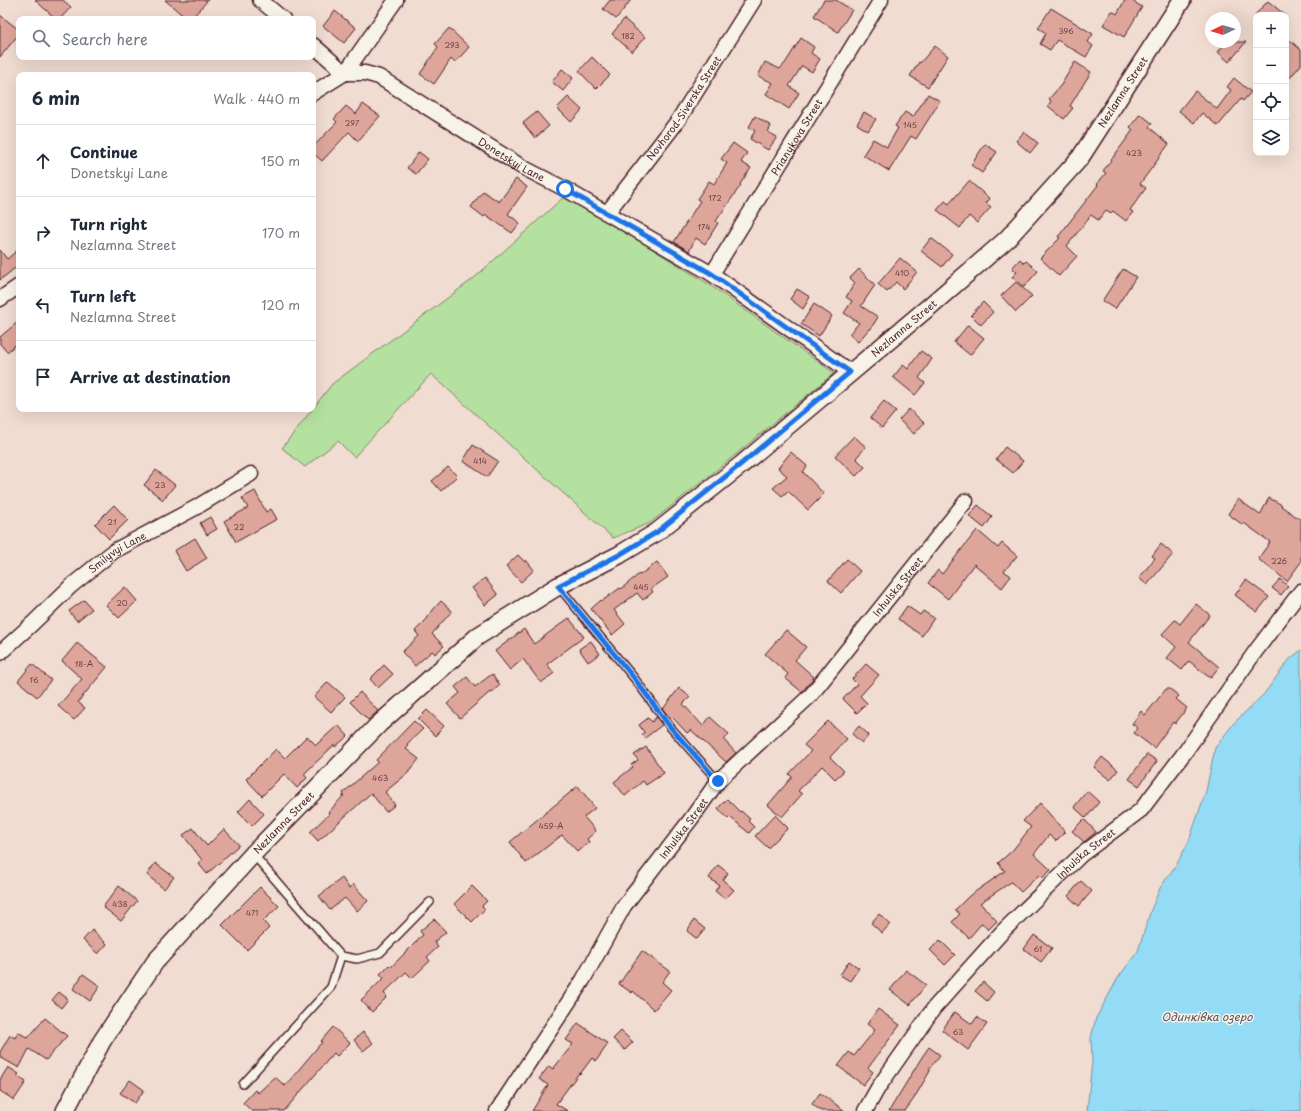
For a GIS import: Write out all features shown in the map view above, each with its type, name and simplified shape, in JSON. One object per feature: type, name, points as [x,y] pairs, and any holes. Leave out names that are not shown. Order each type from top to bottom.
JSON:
[{"type":"street","points":[[260,0],[279,16]]},
{"type":"street","points":[[316,92],[345,72],[396,0]]},
{"type":"street","name":"Novhorod-Siverska Street","points":[[607,213],[677,122],[754,0]]},
{"type":"street","name":"Prianykova Street","points":[[712,274],[880,0]]},
{"type":"street","name":"Nezlamna Street","points":[[65,1111],[102,1041],[155,962],[253,854],[379,724],[478,636],[558,586],[619,555],[657,532],[930,306],[1007,239],[1080,158],[1182,0]]},
{"type":"street","points":[[316,48],[345,72]]},
{"type":"street","name":"Donetskyi Lane","points":[[345,72],[365,73],[379,77],[522,167],[565,189],[712,274],[850,372]]},
{"type":"street","points":[[0,299],[16,288]]},
{"type":"street","name":"Smilyvyi Lane","points":[[0,653],[71,586],[114,551],[195,508],[251,474]]},
{"type":"street","name":"Inhulska Street","points":[[497,1111],[583,980],[624,906],[692,819],[718,781],[811,695],[966,501]]},
{"type":"street","name":"Inhulska Street","points":[[865,1111],[878,1088],[934,1008],[1003,931],[1081,855],[1140,810],[1185,752],[1255,652],[1301,591]]},
{"type":"lane","points":[[558,586],[634,678],[671,728],[718,781]]},
{"type":"lane","points":[[253,854],[341,956],[357,959],[380,953],[430,902]]},
{"type":"lane","points":[[243,1084],[331,987],[341,956]]},
{"type":"green space","points":[[566,195],[707,283],[834,373],[650,523],[613,538],[431,374],[354,457],[338,441],[305,467],[282,448],[310,412],[316,412],[316,404],[332,384],[473,279]]},
{"type":"water","name":"Одинківка озеро","points":[[1301,650],[1301,1111],[1087,1111],[1092,1061],[1091,1038],[1096,1018],[1118,978],[1138,951],[1151,910],[1160,888],[1178,862],[1189,841],[1206,791],[1215,748],[1234,723],[1264,694],[1289,660]]},
{"type":"building","points":[[35,0],[63,0],[71,7],[63,16],[53,16]]},
{"type":"building","points":[[165,0],[208,0],[194,16],[184,16]]},
{"type":"building","points":[[610,0],[631,0],[616,19],[603,9]]},
{"type":"building","points":[[824,0],[836,0],[852,10],[838,32],[814,16]]},
{"type":"building","points":[[1125,0],[1131,0],[1142,7],[1124,37],[1103,25],[1112,11],[1117,14]]},
{"type":"building","points":[[1268,1],[1281,12],[1258,12]]},
{"type":"building","points":[[1051,8],[1093,34],[1088,42],[1093,46],[1086,57],[1057,40],[1050,50],[1040,44],[1046,33],[1038,28]]},
{"type":"building","points":[[335,11],[356,28],[344,43],[323,26]]},
{"type":"building","points":[[0,15],[16,28],[16,38],[0,57]]},
{"type":"building","points":[[624,19],[645,37],[632,52],[612,34]]},
{"type":"building","points":[[449,28],[469,47],[455,63],[451,59],[434,84],[420,74],[438,47],[435,44]]},
{"type":"building","points":[[801,38],[814,47],[811,53],[820,59],[812,72],[802,66],[789,86],[799,93],[789,109],[766,94],[773,83],[758,76],[765,62],[780,69]]},
{"type":"building","points":[[1289,40],[1301,50],[1301,65],[1289,79]]},
{"type":"building","points":[[1241,42],[1246,42],[1241,48]]},
{"type":"building","points":[[935,46],[948,56],[928,87],[910,76],[919,62],[920,63]]},
{"type":"building","points":[[1221,48],[1241,48],[1229,62],[1218,52]]},
{"type":"building","points":[[592,57],[610,75],[596,89],[579,71]]},
{"type":"building","points":[[1075,62],[1091,72],[1070,106],[1073,108],[1064,119],[1048,106],[1051,101],[1049,99],[1061,85]]},
{"type":"building","points":[[562,69],[573,78],[563,91],[552,82]]},
{"type":"building","points":[[1234,78],[1251,92],[1243,101],[1241,99],[1218,126],[1202,113],[1194,123],[1179,111],[1195,91],[1217,109],[1231,90],[1227,87]]},
{"type":"building","points":[[928,94],[940,101],[916,139],[911,136],[889,171],[863,155],[873,139],[887,147],[898,128],[895,126],[905,112],[913,117]]},
{"type":"building","points":[[568,97],[582,110],[571,122],[557,108]]},
{"type":"building","points":[[363,104],[380,116],[358,141],[349,132],[322,161],[316,156],[316,144],[337,122],[334,119],[346,106],[356,114]]},
{"type":"building","points":[[537,112],[549,126],[535,138],[523,123]]},
{"type":"building","points":[[864,112],[876,119],[868,131],[857,124]]},
{"type":"building","points":[[1140,114],[1152,123],[1149,127],[1169,144],[1140,184],[1146,188],[1130,210],[1133,212],[1126,221],[1113,211],[1111,213],[1106,210],[1098,220],[1091,215],[1067,246],[1077,256],[1059,276],[1040,258],[1060,238],[1058,237],[1098,185],[1097,184],[1106,173],[1103,171],[1133,130],[1130,127]]},
{"type":"building","points":[[755,116],[771,126],[768,132],[777,137],[768,150],[750,139],[755,131],[749,127]]},
{"type":"building","points":[[1024,132],[1038,143],[1030,153],[1016,141]]},
{"type":"building","points":[[733,143],[747,153],[741,162],[751,168],[716,221],[718,223],[705,244],[696,238],[689,251],[674,242],[700,201],[697,199],[709,181],[714,184],[727,163],[721,159]]},
{"type":"building","points":[[985,144],[997,152],[982,173],[971,165]]},
{"type":"building","points":[[419,152],[428,159],[416,174],[407,168]]},
{"type":"building","points":[[516,179],[527,187],[508,214],[520,223],[512,233],[486,215],[484,217],[471,207],[483,191],[499,202]]},
{"type":"building","points":[[969,181],[990,199],[986,203],[991,207],[977,223],[969,216],[960,228],[937,210],[945,201],[949,204]]},
{"type":"building","points":[[931,238],[952,254],[942,267],[921,251]]},
{"type":"building","points":[[0,250],[7,259],[16,252],[16,267],[0,280]]},
{"type":"building","points":[[900,258],[917,272],[903,289],[896,282],[887,292],[878,284]]},
{"type":"building","points":[[1020,259],[1024,263],[1026,261],[1038,271],[1024,287],[1012,277],[1017,272],[1012,268]]},
{"type":"building","points":[[859,269],[875,285],[861,306],[878,317],[870,330],[869,329],[858,342],[849,334],[859,323],[844,313],[852,301],[846,297],[855,283],[850,278]]},
{"type":"building","points":[[1123,269],[1136,277],[1115,309],[1102,301]]},
{"type":"building","points":[[1016,282],[1032,296],[1016,312],[1001,296]]},
{"type":"building","points":[[797,289],[810,297],[803,309],[790,299]]},
{"type":"building","points":[[983,302],[993,312],[981,325],[971,315]]},
{"type":"building","points":[[814,304],[832,316],[819,336],[801,324]]},
{"type":"building","points":[[16,324],[16,344],[7,352],[0,344],[0,337]]},
{"type":"building","points":[[968,325],[984,338],[970,355],[954,342]]},
{"type":"building","points":[[921,351],[932,359],[919,378],[925,383],[915,395],[893,377],[903,365],[908,369]]},
{"type":"building","points":[[884,401],[896,411],[882,428],[870,418]]},
{"type":"building","points":[[909,409],[924,423],[914,434],[899,420]]},
{"type":"building","points":[[854,436],[866,447],[856,458],[865,467],[856,476],[835,456]]},
{"type":"building","points":[[473,445],[498,461],[487,477],[463,461]]},
{"type":"building","points":[[1005,447],[1023,461],[1013,473],[996,459]]},
{"type":"building","points":[[791,452],[807,466],[803,472],[824,494],[808,510],[788,491],[782,496],[773,488],[787,476],[778,468]]},
{"type":"building","points":[[448,467],[457,476],[441,491],[432,481]]},
{"type":"building","points":[[156,470],[175,485],[163,500],[144,485]]},
{"type":"building","points":[[255,491],[266,512],[271,509],[277,519],[236,542],[224,521],[248,508],[242,498]]},
{"type":"building","points":[[1269,498],[1282,505],[1281,506],[1301,520],[1301,562],[1287,581],[1258,559],[1270,542],[1244,523],[1243,525],[1228,514],[1238,499],[1260,515]]},
{"type":"building","points":[[114,505],[128,520],[109,539],[95,524]]},
{"type":"building","points":[[978,505],[992,517],[984,528],[969,516]]},
{"type":"building","points":[[210,517],[217,529],[207,535],[200,523]]},
{"type":"building","points":[[977,530],[998,548],[1002,543],[1017,556],[1004,571],[1011,576],[1002,588],[974,564],[948,599],[928,583],[938,570],[942,574]]},
{"type":"building","points":[[195,538],[207,558],[186,571],[174,551]]},
{"type":"building","points":[[1161,544],[1173,554],[1147,585],[1139,578],[1155,558],[1152,556]]},
{"type":"building","points":[[518,555],[525,562],[526,560],[534,570],[521,582],[506,566]]},
{"type":"building","points":[[847,559],[860,571],[841,593],[828,581]]},
{"type":"building","points":[[657,562],[668,577],[651,589],[653,592],[643,600],[637,593],[614,610],[625,624],[612,635],[591,609],[601,600],[602,601],[620,588],[621,589],[639,574],[640,575]]},
{"type":"building","points":[[485,578],[498,595],[485,605],[472,588]]},
{"type":"building","points":[[1280,579],[1288,586],[1281,595],[1272,588]]},
{"type":"building","points":[[1246,580],[1269,597],[1257,612],[1235,595]]},
{"type":"building","points":[[125,587],[137,601],[119,618],[106,605]]},
{"type":"building","points":[[84,600],[92,609],[77,621],[69,611]]},
{"type":"building","points":[[441,601],[452,611],[432,634],[444,646],[435,654],[432,651],[415,666],[402,652],[419,636],[415,631],[427,619],[426,618]]},
{"type":"building","points":[[1196,604],[1210,615],[1189,642],[1219,667],[1210,678],[1189,661],[1182,670],[1167,658],[1176,647],[1162,634],[1175,620],[1180,624]]},
{"type":"building","points":[[907,606],[920,615],[923,611],[934,618],[922,636],[898,619]]},
{"type":"building","points":[[569,618],[584,637],[547,664],[554,673],[541,683],[523,659],[510,670],[495,651],[524,629],[534,644]]},
{"type":"building","points":[[786,630],[806,647],[795,660],[814,677],[802,692],[785,678],[788,674],[765,654]]},
{"type":"building","points":[[591,641],[600,654],[588,662],[579,649]]},
{"type":"building","points":[[77,643],[107,667],[78,702],[85,708],[74,720],[58,706],[82,679],[62,661]]},
{"type":"building","points":[[32,664],[51,680],[37,697],[18,681]]},
{"type":"building","points":[[866,664],[879,675],[860,696],[867,703],[857,713],[843,699],[857,684],[852,679]]},
{"type":"building","points":[[384,665],[393,674],[378,688],[370,679]]},
{"type":"building","points":[[492,674],[500,685],[460,718],[447,704],[460,693],[455,687],[467,677],[475,687]]},
{"type":"building","points":[[328,682],[345,697],[331,712],[314,697]]},
{"type":"building","points":[[679,688],[690,697],[683,704],[703,726],[710,717],[729,734],[724,740],[736,753],[726,762],[691,730],[687,733],[672,717],[670,719],[663,709]]},
{"type":"building","points":[[1166,689],[1170,689],[1179,696],[1176,699],[1187,708],[1175,724],[1173,722],[1154,748],[1134,733],[1138,728],[1132,724],[1141,711],[1145,715]]},
{"type":"building","points":[[360,692],[378,711],[368,720],[350,702]]},
{"type":"building","points":[[427,710],[444,726],[435,736],[418,719]]},
{"type":"building","points":[[656,717],[662,725],[645,738],[642,735],[644,732],[639,725],[648,718],[652,722]]},
{"type":"building","points":[[414,721],[423,729],[407,744],[409,746],[406,749],[419,759],[408,773],[385,792],[395,805],[386,812],[371,793],[318,841],[310,832],[329,814],[328,813],[344,795],[343,793],[378,762],[376,760]]},
{"type":"building","points":[[828,721],[847,739],[830,757],[844,771],[835,779],[822,766],[798,791],[802,794],[782,817],[768,805],[792,777],[789,774],[811,751],[804,745]]},
{"type":"building","points":[[338,725],[348,736],[335,747],[334,745],[304,774],[307,778],[297,788],[284,774],[262,796],[246,779],[276,749],[285,758],[307,736],[316,745]]},
{"type":"building","points":[[859,726],[869,735],[862,743],[852,734]]},
{"type":"building","points":[[646,747],[664,773],[646,785],[643,781],[625,796],[614,782],[633,767],[631,765],[638,760],[634,755]]},
{"type":"building","points":[[1147,754],[1157,761],[1139,786],[1129,779]]},
{"type":"building","points":[[1102,757],[1118,770],[1110,780],[1094,767]]},
{"type":"building","points":[[578,786],[595,808],[584,817],[596,831],[587,839],[589,842],[578,852],[562,835],[526,863],[510,842]]},
{"type":"building","points":[[1087,791],[1099,802],[1086,818],[1074,807]]},
{"type":"building","points":[[250,799],[264,814],[252,826],[238,812]]},
{"type":"building","points":[[727,799],[740,812],[741,811],[750,819],[748,821],[754,827],[749,833],[730,817],[728,819],[718,808]]},
{"type":"building","points":[[1040,803],[1065,832],[1056,841],[1049,835],[1034,854],[1051,870],[1042,878],[1039,875],[1021,892],[1011,882],[980,903],[997,921],[988,930],[982,923],[969,938],[952,922],[960,914],[955,910],[969,896],[1005,871],[998,863],[1012,851],[1031,827],[1023,821]]},
{"type":"building","points":[[775,815],[788,828],[768,848],[755,836]]},
{"type":"building","points":[[1084,819],[1096,832],[1084,842],[1072,831]]},
{"type":"building","points":[[193,828],[207,846],[224,829],[239,845],[207,874],[198,863],[202,860],[183,835]]},
{"type":"building","points":[[155,863],[174,877],[164,889],[147,875]]},
{"type":"building","points":[[718,865],[728,873],[723,880],[734,890],[725,899],[715,891],[719,885],[709,878]]},
{"type":"building","points":[[342,878],[349,888],[353,884],[368,901],[357,911],[345,898],[330,910],[319,896]]},
{"type":"building","points":[[1081,881],[1092,891],[1079,906],[1068,896]]},
{"type":"building","points":[[119,886],[137,901],[121,921],[103,907]]},
{"type":"building","points":[[472,886],[487,901],[482,906],[485,909],[472,922],[454,904]]},
{"type":"building","points":[[260,887],[279,906],[263,921],[269,928],[247,950],[222,925]]},
{"type":"building","points":[[879,914],[890,924],[882,933],[871,923]]},
{"type":"building","points":[[434,919],[446,932],[434,942],[438,947],[427,957],[430,961],[412,978],[406,972],[384,993],[387,997],[372,1012],[361,1000],[384,978],[380,974],[389,965],[391,967],[423,935],[420,931]]},
{"type":"building","points":[[694,920],[705,929],[697,939],[687,931]]},
{"type":"building","points":[[92,930],[107,944],[98,954],[83,940]]},
{"type":"building","points":[[1034,935],[1052,948],[1041,962],[1024,949]]},
{"type":"building","points":[[940,940],[955,955],[945,965],[930,950]]},
{"type":"building","points":[[642,951],[670,971],[662,982],[671,990],[654,1010],[633,991],[632,993],[619,984]]},
{"type":"building","points":[[849,961],[859,968],[850,981],[840,975]]},
{"type":"building","points":[[906,970],[926,985],[910,1005],[890,990]]},
{"type":"building","points":[[83,974],[100,986],[90,1001],[73,989]]},
{"type":"building","points":[[983,982],[994,992],[987,1001],[975,991]]},
{"type":"building","points":[[59,992],[68,999],[61,1008],[52,1000]]},
{"type":"building","points":[[878,1009],[900,1025],[868,1068],[873,1072],[863,1085],[838,1066],[849,1052],[854,1056],[875,1030],[867,1024]]},
{"type":"building","points":[[955,1012],[972,1024],[977,1017],[987,1024],[968,1050],[942,1030]]},
{"type":"building","points":[[45,1018],[67,1036],[46,1060],[29,1049],[19,1068],[0,1057],[0,1052],[10,1035],[15,1038],[18,1032],[28,1038]]},
{"type":"building","points":[[578,1023],[608,1044],[596,1061],[592,1058],[580,1074],[579,1073],[556,1104],[568,1111],[532,1111],[548,1085],[539,1079],[549,1066],[553,1069],[573,1044],[566,1040]]},
{"type":"building","points":[[333,1027],[350,1043],[337,1056],[334,1053],[284,1111],[252,1111],[243,1103],[255,1090],[258,1093],[275,1077],[285,1086]]},
{"type":"building","points":[[621,1031],[633,1042],[625,1050],[613,1039]]},
{"type":"building","points":[[363,1032],[373,1043],[363,1051],[354,1040]]},
{"type":"building","points":[[929,1047],[940,1055],[929,1069],[930,1071],[913,1100],[905,1111],[889,1111],[922,1057]]},
{"type":"building","points":[[8,1067],[19,1074],[17,1076],[26,1082],[14,1100],[0,1091],[0,1080]]},
{"type":"building","points":[[130,1080],[144,1090],[135,1103],[120,1093]]},
{"type":"building","points":[[820,1093],[845,1111],[821,1111],[812,1104]]},
{"type":"route","points":[[565,189],[712,274],[850,372],[741,464],[657,532],[619,555],[558,586],[634,678],[671,728],[718,781]]}]
